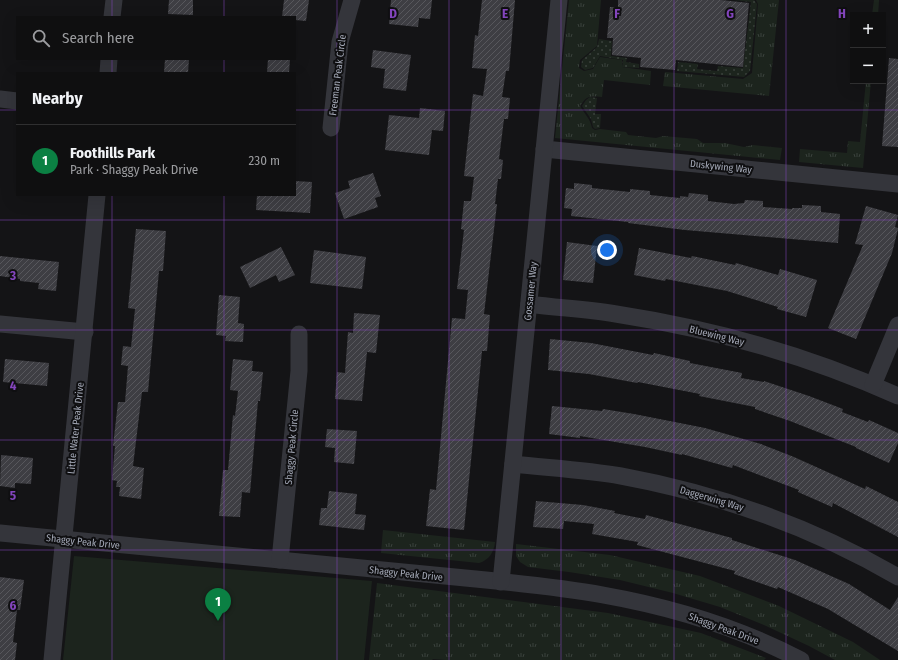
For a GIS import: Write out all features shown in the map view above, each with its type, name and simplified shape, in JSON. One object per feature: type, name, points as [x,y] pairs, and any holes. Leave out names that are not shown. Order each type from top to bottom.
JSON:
[{"type":"street","points":[[112,16],[114,0]]},
{"type":"street","name":"Freeman Peak Circle","points":[[331,128],[340,42],[352,0]]},
{"type":"street","name":"Gossamer Way","points":[[501,582],[558,0]]},
{"type":"street","points":[[108,72],[109,60]]},
{"type":"street","points":[[0,99],[16,101]]},
{"type":"street","name":"Duskywing Way","points":[[544,149],[898,184]]},
{"type":"street","name":"Little Water Peak Drive","points":[[52,660],[85,332],[97,196]]},
{"type":"street","name":"Bluewing Way","points":[[528,304],[615,313],[708,332],[759,345],[816,363],[898,396]]},
{"type":"street","points":[[0,324],[85,332]]},
{"type":"street","points":[[873,385],[898,325]]},
{"type":"street","name":"Shaggy Peak Circle","points":[[280,560],[298,371],[299,334]]},
{"type":"street","name":"Daggerwing Way","points":[[513,464],[586,471],[619,476],[725,501],[763,513],[842,546],[898,577]]},
{"type":"street","name":"Shaggy Peak Drive","points":[[0,533],[501,582],[596,594],[648,604],[694,616],[740,633],[801,660]]},
{"type":"green space","points":[[569,0],[601,0],[597,46],[580,60],[579,68],[584,71],[593,69],[600,57],[622,60],[622,67],[651,71],[650,85],[604,80],[602,97],[589,97],[580,106],[589,119],[592,128],[595,130],[600,129],[626,132],[628,135],[656,138],[663,136],[697,139],[703,143],[725,143],[744,147],[753,145],[782,148],[780,160],[555,138]]},
{"type":"green space","points":[[734,0],[754,0],[757,4],[750,71],[744,77],[677,71],[678,62],[698,64],[697,69],[717,71],[718,66],[743,68],[751,2]]},
{"type":"green space","points":[[756,0],[779,0],[769,96],[663,86],[665,72],[743,79],[752,73],[758,4]]},
{"type":"green space","points":[[874,0],[879,0],[878,12],[872,12]]},
{"type":"green space","points":[[599,39],[612,41],[611,56],[627,58],[626,62],[639,64],[639,68],[622,67],[623,60],[600,56],[593,68],[585,70],[581,67],[582,60],[597,47]]},
{"type":"green space","points":[[866,84],[871,84],[863,168],[799,162],[800,149],[847,153],[848,141],[860,142]]},
{"type":"green space","points":[[590,97],[597,98],[595,114],[601,114],[600,128],[595,129],[593,127],[591,119],[582,106]]},
{"type":"green space","points":[[383,530],[495,542],[490,555],[486,560],[479,563],[381,553]]},
{"type":"green space","points":[[516,544],[610,555],[700,576],[779,606],[853,642],[880,660],[835,660],[764,625],[720,607],[673,593],[620,580],[528,567],[520,562],[516,556]]},
{"type":"green space","points":[[74,556],[372,581],[364,660],[63,660]]},
{"type":"green space","points":[[377,583],[608,613],[701,633],[766,658],[764,660],[369,660]]},
{"type":"building","points":[[169,0],[193,0],[193,15],[168,14]]},
{"type":"building","points":[[284,0],[309,0],[306,21],[296,20],[296,16],[282,16]]},
{"type":"building","points":[[391,0],[432,0],[430,19],[419,18],[418,27],[389,24]]},
{"type":"building","points":[[482,0],[515,0],[509,71],[506,71],[502,97],[510,98],[508,119],[504,119],[499,159],[503,160],[501,179],[498,179],[495,204],[497,204],[484,314],[490,315],[487,351],[482,351],[464,530],[426,526],[430,489],[436,490],[452,318],[465,319],[468,290],[457,289],[464,230],[461,229],[464,201],[471,201],[474,177],[464,176],[473,94],[483,96],[487,69],[472,68],[475,35],[478,36]]},
{"type":"building","points":[[618,0],[721,0],[749,3],[743,67],[676,60],[675,70],[640,67],[641,58],[612,55],[613,38],[607,38],[610,7],[618,7]]},
{"type":"building","points":[[373,50],[411,55],[406,91],[383,88],[385,69],[371,67]]},
{"type":"building","points":[[889,58],[898,59],[898,147],[882,146]]},
{"type":"building","points":[[165,60],[189,60],[188,72],[164,72]]},
{"type":"building","points":[[268,60],[290,60],[289,72],[267,72]]},
{"type":"building","points":[[420,108],[445,111],[443,131],[432,130],[429,155],[385,150],[389,115],[419,118]]},
{"type":"building","points":[[373,173],[381,196],[375,198],[378,207],[344,219],[335,193],[350,188],[348,181]]},
{"type":"building","points":[[296,181],[312,182],[310,213],[256,210],[257,196],[296,196]]},
{"type":"building","points":[[574,183],[592,185],[592,188],[630,192],[630,189],[650,191],[650,195],[680,198],[680,196],[688,197],[689,193],[708,195],[708,201],[734,204],[744,203],[745,200],[763,201],[763,207],[792,209],[802,208],[802,205],[821,206],[821,212],[840,214],[838,243],[685,230],[571,216],[572,209],[564,208],[566,188],[574,189]]},
{"type":"building","points":[[866,206],[898,215],[895,227],[898,229],[892,253],[856,339],[828,328],[863,245],[855,244]]},
{"type":"building","points":[[136,229],[166,231],[163,271],[159,271],[148,392],[142,392],[133,466],[144,468],[141,499],[119,496],[120,487],[116,487],[117,481],[112,480],[115,446],[113,446],[118,402],[125,402],[128,366],[121,365],[123,346],[131,347],[135,309],[128,308]]},
{"type":"building","points":[[567,242],[597,246],[593,283],[563,280]]},
{"type":"building","points":[[281,247],[295,275],[279,282],[276,275],[250,288],[240,267]]},
{"type":"building","points":[[639,248],[691,258],[692,256],[735,265],[736,263],[778,275],[780,269],[817,280],[806,317],[777,309],[778,307],[727,291],[666,279],[665,281],[634,275]]},
{"type":"building","points":[[314,250],[366,257],[362,289],[310,283]]},
{"type":"building","points":[[0,256],[59,262],[56,291],[38,289],[39,283],[20,281],[20,279],[0,276]]},
{"type":"building","points":[[219,295],[240,297],[238,323],[244,324],[243,342],[225,341],[226,336],[216,335]]},
{"type":"building","points":[[354,313],[380,315],[376,353],[367,352],[362,401],[335,399],[337,372],[345,373],[348,332],[353,333]]},
{"type":"building","points":[[550,339],[591,343],[653,355],[654,353],[690,361],[690,363],[742,373],[741,378],[764,381],[809,396],[843,409],[842,412],[868,422],[869,420],[898,433],[898,443],[889,463],[856,447],[755,409],[755,407],[699,396],[700,394],[638,382],[589,374],[548,370]]},
{"type":"building","points":[[5,359],[49,363],[47,386],[3,382]]},
{"type":"building","points":[[233,359],[253,361],[252,371],[263,372],[260,401],[258,401],[250,493],[242,492],[240,517],[219,516],[223,470],[228,470],[233,415],[235,416],[238,391],[230,390]]},
{"type":"building","points":[[552,406],[602,411],[603,409],[634,414],[705,428],[761,444],[865,489],[866,486],[898,502],[898,537],[833,503],[832,507],[798,492],[799,490],[733,465],[732,468],[682,454],[580,436],[580,438],[549,434]]},
{"type":"building","points":[[327,429],[357,431],[354,464],[334,462],[335,448],[325,447]]},
{"type":"building","points":[[1,455],[33,458],[31,484],[15,483],[15,488],[0,486]]},
{"type":"building","points":[[329,491],[357,494],[355,514],[366,515],[364,530],[319,525],[321,508],[327,508]]},
{"type":"building","points":[[536,501],[583,505],[645,519],[646,515],[732,538],[732,540],[795,560],[849,584],[890,610],[898,597],[898,651],[828,609],[778,587],[777,589],[734,574],[735,571],[637,545],[638,542],[592,534],[594,524],[564,521],[563,529],[533,527]]},
{"type":"building","points":[[0,577],[24,580],[20,610],[17,610],[13,642],[17,643],[15,660],[0,660]]},
{"type":"place","name":"Foothills Park","points":[[218,621]]}]
